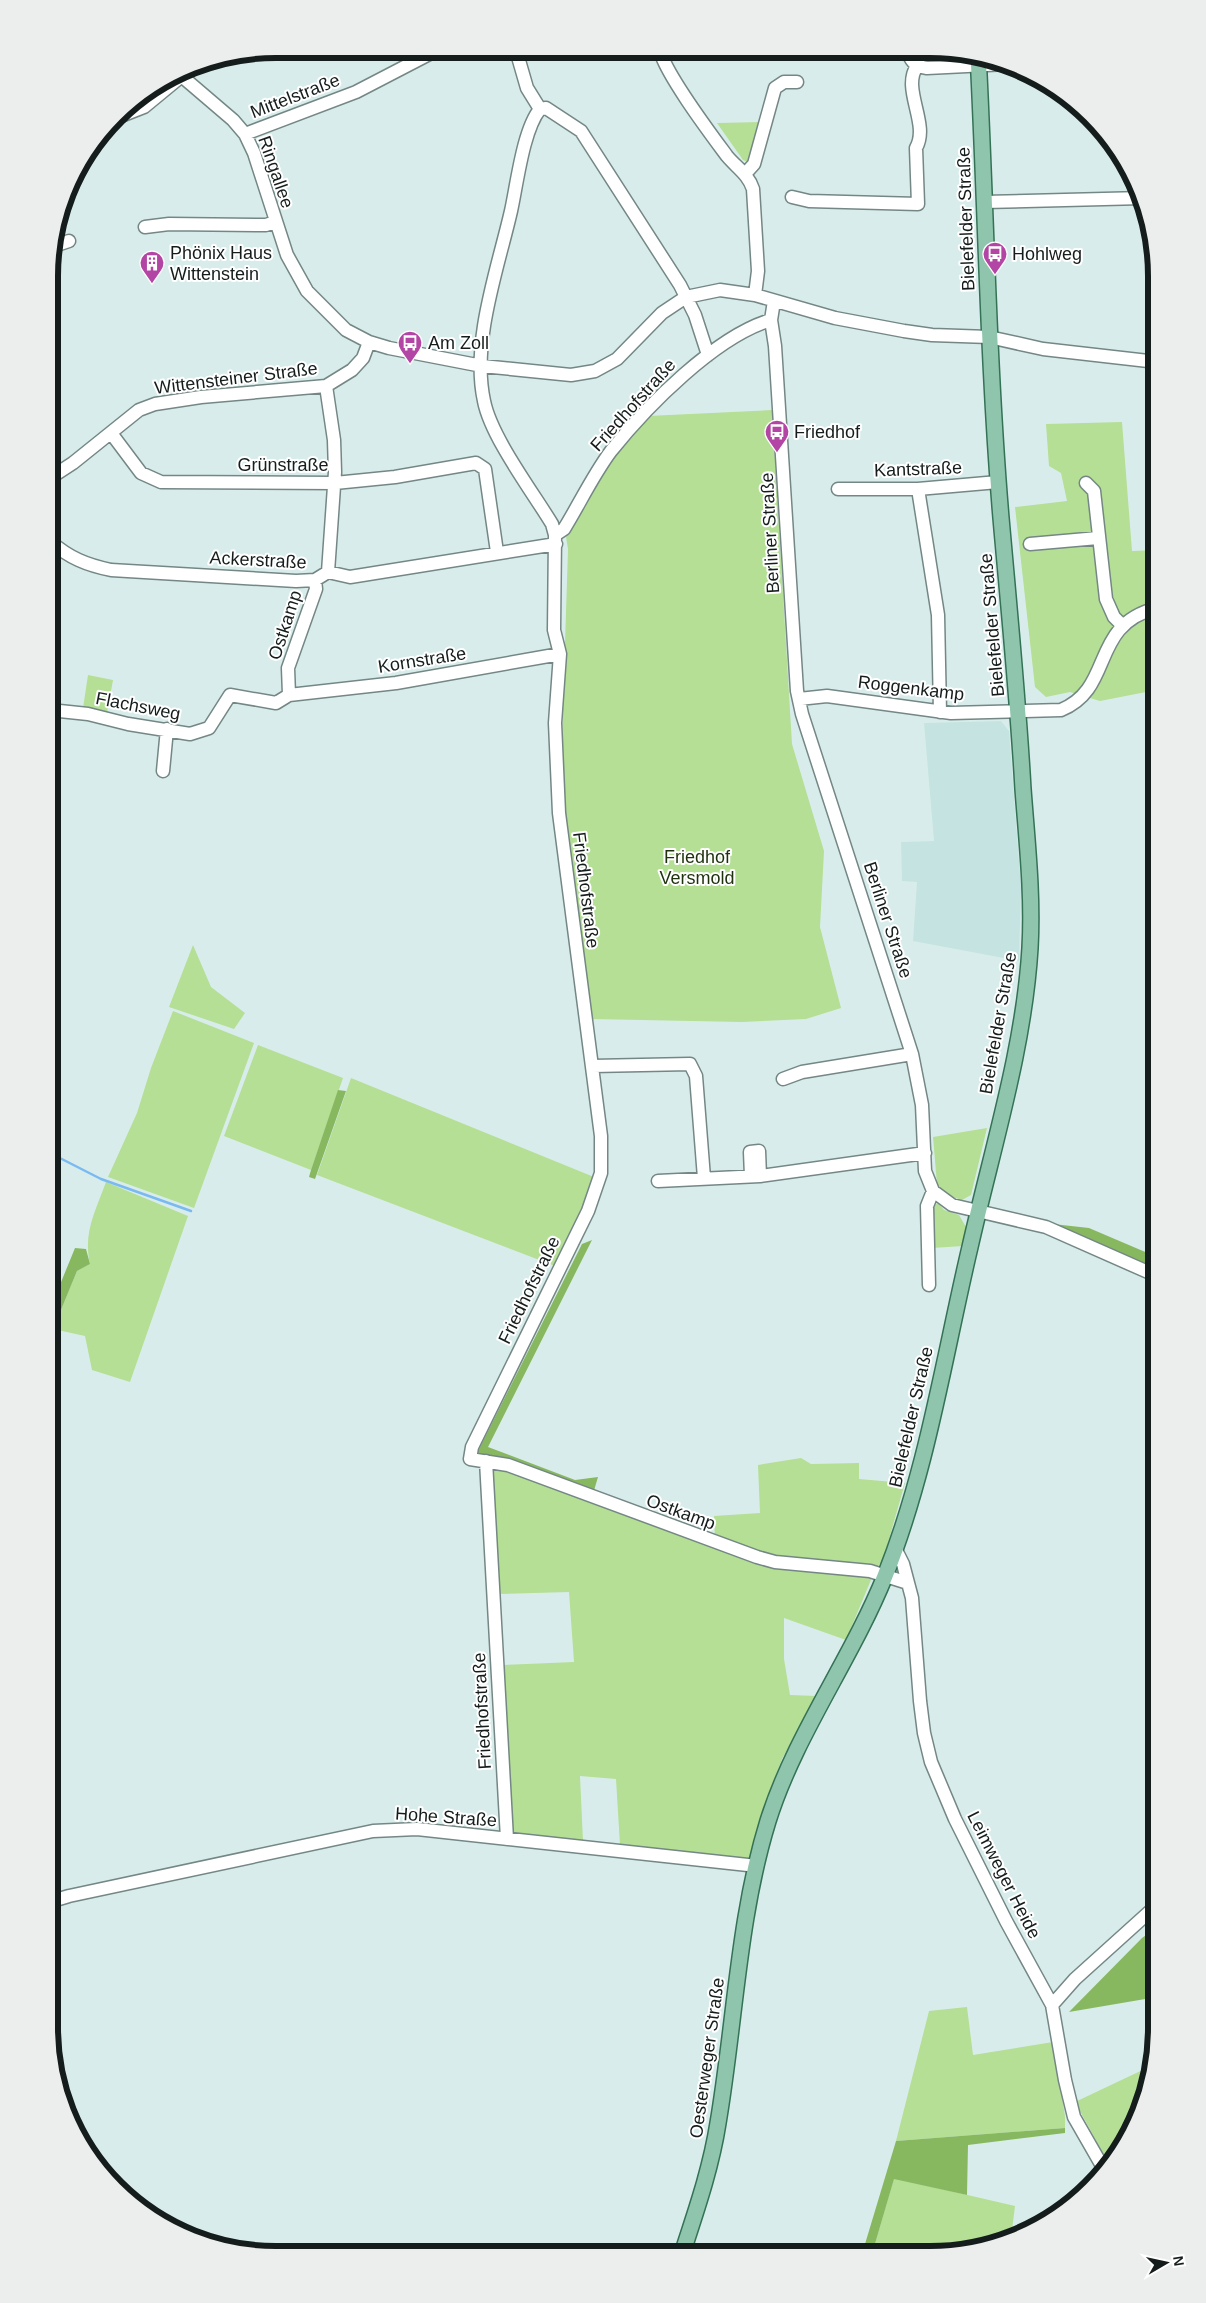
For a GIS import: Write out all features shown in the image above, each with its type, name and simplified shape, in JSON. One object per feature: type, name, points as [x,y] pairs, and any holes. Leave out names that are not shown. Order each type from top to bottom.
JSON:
[{"type":"main road","name":"Bielefelder Straße","points":[[757,1866],[776,1797],[800,1745],[866,1620],[885,1575],[905,1519],[922,1456],[1002,1112],[1025,1000],[1030,946],[1031,896],[1019,712],[998,482],[989,337],[978,63]]},
{"type":"main road","name":"Oesterweger Straße","points":[[685,2246],[701,2198],[718,2128],[737,1986],[757,1866]]},
{"type":"street","name":"Mittelstraße","points":[[245,134],[356,92],[417,58]]},
{"type":"street","points":[[518,58],[527,88],[540,109]]},
{"type":"street","points":[[662,58],[729,158],[745,174],[753,190],[758,271],[755,295]]},
{"type":"street","points":[[910,58],[917,66]]},
{"type":"street","points":[[917,66],[968,61]]},
{"type":"street","points":[[792,197],[809,201],[918,204],[916,148],[920,141],[918,112],[914,106],[913,72],[917,66]]},
{"type":"street","name":"Ringallee","points":[[183,78],[232,120],[245,134],[254,153],[275,222],[295,274],[306,291],[346,330],[369,342],[441,360],[482,366]]},
{"type":"street","points":[[745,174],[754,164],[775,88],[784,82],[797,82]]},
{"type":"street","points":[[133,111],[144,107],[164,88]]},
{"type":"street","points":[[540,109],[546,108],[581,132],[686,297],[701,331],[708,356]]},
{"type":"street","points":[[540,109],[529,128],[508,225],[491,286],[482,366],[482,394],[491,424],[552,524],[556,540]]},
{"type":"street","points":[[984,202],[1134,198]]},
{"type":"street","name":"Ringallee","points":[[145,228],[169,224],[266,224],[275,222]]},
{"type":"street","points":[[60,244],[69,241]]},
{"type":"street","points":[[482,366],[571,375],[595,371],[617,359],[662,313],[686,297],[720,290],[755,295],[835,318],[904,331],[932,335],[989,337],[1043,349],[1148,361]]},
{"type":"street","name":"Berliner Straße","points":[[774,301],[771,320],[775,346],[799,699],[912,1054],[920,1090],[925,1171],[933,1191]]},
{"type":"street","name":"Friedhofstraße","points":[[470,1459],[472,1447],[594,1194],[601,1173],[602,1147],[593,1066],[559,813],[556,722],[560,654],[554,630],[556,540],[612,451],[688,372],[754,325],[771,320]]},
{"type":"street","name":"Wittensteiner Straße","points":[[58,472],[139,410],[155,404],[201,397],[326,386],[352,370],[363,358],[369,342]]},
{"type":"street","points":[[326,386],[334,440],[335,483],[328,572]]},
{"type":"street","name":"Grünstraße","points":[[111,433],[141,473],[161,482],[335,483],[395,477],[476,463],[485,469],[497,552]]},
{"type":"street","name":"Kantstraße","points":[[838,489],[918,488],[998,482]]},
{"type":"street","points":[[1086,483],[1094,491],[1106,599],[1114,617],[1122,625],[1148,611]]},
{"type":"street","points":[[918,488],[938,615],[940,712]]},
{"type":"street","points":[[1030,544],[1098,538]]},
{"type":"street","name":"Ackerstraße","points":[[58,548],[67,555],[86,565],[111,570],[296,581],[315,580],[328,572],[350,577],[556,540]]},
{"type":"street","name":"Ostkamp","points":[[289,695],[288,668],[316,589],[315,580]]},
{"type":"street","name":"Roggenkamp","points":[[799,699],[827,696],[940,712],[1062,710],[1086,695],[1104,654],[1122,625]]},
{"type":"street","name":"Kornstraße","points":[[289,695],[396,683],[560,654]]},
{"type":"street","name":"Flachsweg","points":[[58,713],[88,714],[128,724],[190,734],[209,728],[230,695],[276,702],[289,695]]},
{"type":"street","points":[[163,771],[167,729]]},
{"type":"street","points":[[783,1079],[802,1072],[912,1054]]},
{"type":"street","points":[[593,1066],[690,1064],[696,1076],[704,1178]]},
{"type":"street","points":[[658,1181],[756,1176],[925,1153]]},
{"type":"street","points":[[930,1285],[927,1206],[933,1191],[952,1205],[1046,1227],[1148,1272]]},
{"type":"street","name":"Ostkamp","points":[[470,1459],[508,1465],[757,1557],[775,1562],[870,1571],[885,1575]]},
{"type":"street","name":"Friedhofstraße","points":[[486,1461],[507,1839]]},
{"type":"street","name":"Leimweger Heide","points":[[895,1548],[903,1564],[914,1615],[924,1733],[931,1762],[955,1819],[1006,1921],[1052,2005],[1065,2080],[1074,2117],[1100,2164]]},
{"type":"street","points":[[885,1575],[908,1583]]},
{"type":"street","name":"Hohe Straße","points":[[58,1899],[373,1831],[417,1829],[757,1866]]},
{"type":"street","points":[[1052,2005],[1075,1979],[1148,1913]]},
{"type":"shaded area","points":[[1001,721],[1009,731],[1021,887],[1019,961],[913,941],[917,882],[902,881],[901,842],[934,841],[924,723]]},
{"type":"green space","points":[[762,122],[752,158],[748,162],[743,160],[717,123]]},
{"type":"green space","name":"Friedhof Versmold","points":[[772,410],[792,744],[824,851],[820,927],[841,1008],[806,1019],[742,1022],[591,1019],[569,866],[561,770],[568,549],[566,537],[607,463],[648,416]]},
{"type":"green space","points":[[1122,422],[1132,551],[1148,550],[1148,690],[1146,692],[1100,701],[1070,692],[1046,697],[1035,687],[1015,507],[1067,501],[1061,473],[1049,466],[1046,424]]},
{"type":"green space","points":[[88,675],[113,680],[107,713],[83,708]]},
{"type":"green space","points":[[193,945],[211,987],[245,1013],[234,1029],[169,1007]]},
{"type":"green space","points":[[173,1011],[254,1043],[194,1208],[108,1177],[137,1113],[151,1068]]},
{"type":"green space","points":[[258,1045],[343,1078],[311,1170],[224,1136]]},
{"type":"green space","points":[[351,1078],[594,1177],[581,1212],[555,1266],[317,1175]]},
{"type":"green space","points":[[338,1090],[346,1091],[315,1179],[309,1177]]},
{"type":"green space","points":[[987,1128],[971,1195],[962,1200],[949,1196],[937,1184],[933,1137]]},
{"type":"green space","points":[[106,1182],[188,1216],[130,1382],[92,1370],[85,1336],[58,1330],[58,1317],[77,1271],[90,1264],[88,1242],[94,1213]]},
{"type":"green space","points":[[938,1203],[944,1210],[959,1215],[966,1227],[963,1246],[932,1248],[931,1208]]},
{"type":"green space","points":[[1053,1224],[1089,1228],[1148,1253],[1148,1267]]},
{"type":"green space","points":[[592,1240],[488,1447],[575,1480],[598,1477],[593,1494],[477,1453],[582,1244]]},
{"type":"green space","points":[[75,1248],[86,1249],[90,1264],[77,1271],[58,1317],[58,1289]]},
{"type":"green space","points":[[801,1458],[811,1464],[859,1463],[859,1479],[905,1483],[883,1560],[877,1567],[779,1558],[715,1540],[714,1516],[760,1513],[758,1465]]},
{"type":"green space","points":[[500,1468],[740,1558],[779,1566],[873,1575],[846,1640],[784,1618],[784,1659],[790,1695],[817,1696],[782,1759],[761,1816],[749,1859],[620,1845],[616,1779],[580,1776],[583,1841],[515,1833],[510,1825],[501,1665],[574,1662],[569,1592],[498,1594],[491,1472]]},
{"type":"green space","points":[[1148,1934],[1148,1999],[1069,2012]]},
{"type":"green space","points":[[967,2007],[973,2055],[1053,2042],[1065,2116],[1065,2128],[896,2141],[929,2011]]},
{"type":"green space","points":[[1144,2069],[1132,2111],[1112,2149],[1105,2157],[1075,2102]]},
{"type":"green space","points":[[1065,2128],[1065,2133],[968,2145],[967,2195],[894,2179],[874,2246],[864,2246],[896,2141]]},
{"type":"green space","points":[[894,2178],[1015,2206],[1012,2230],[987,2238],[945,2245],[874,2246]]},
{"type":"waterway","points":[[58,1157],[101,1179],[191,1211]]},
{"type":"place","name":"Hohlweg","points":[[995,275]]},
{"type":"place","name":"Phönix Haus Wittenstein","points":[[152,284]]},
{"type":"place","name":"Am Zoll","points":[[410,364]]},
{"type":"place","name":"Friedhof","points":[[777,453]]}]
